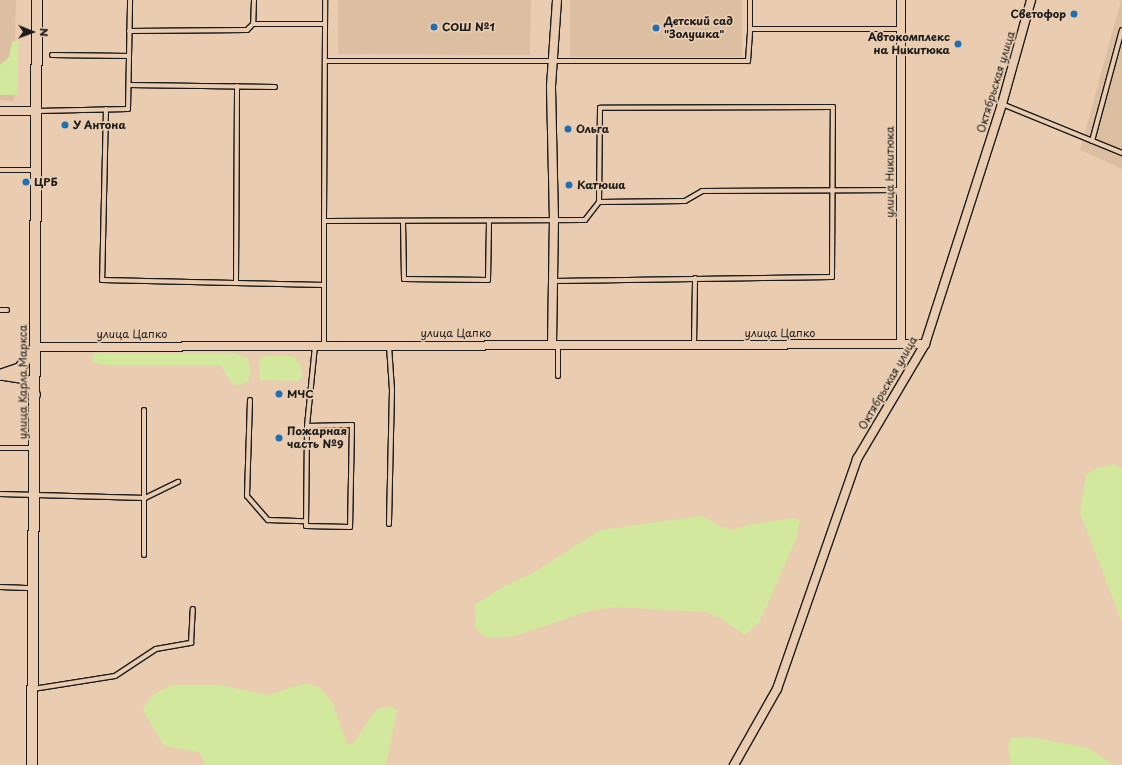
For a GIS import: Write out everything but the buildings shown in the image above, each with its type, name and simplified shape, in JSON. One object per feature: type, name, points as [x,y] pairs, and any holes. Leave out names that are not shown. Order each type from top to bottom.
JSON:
[{"type":"street","name":"улица Карла Маркса","points":[[32,765],[36,347],[37,0]]},
{"type":"street","points":[[555,345],[552,281],[554,220],[552,86],[557,0]]},
{"type":"street","name":"улица Никитюка","points":[[901,0],[901,344]]},
{"type":"street","name":"Октябрьская улица","points":[[734,765],[777,689],[857,459],[925,344],[1002,104],[1032,0]]},
{"type":"street","points":[[0,111],[37,111]]},
{"type":"street","name":"улица Цапко","points":[[36,347],[925,344]]},
{"type":"street","points":[[0,375],[20,368],[36,347]]},
{"type":"street","points":[[0,375],[22,378],[29,383],[35,396]]},
{"type":"lane","points":[[37,111],[128,109],[130,0]]},
{"type":"lane","points":[[129,31],[247,30],[253,24],[254,0]]},
{"type":"lane","points":[[324,346],[326,0]]},
{"type":"lane","points":[[325,60],[554,62],[748,61],[750,0]]},
{"type":"lane","points":[[253,24],[325,24]]},
{"type":"lane","points":[[750,29],[901,29]]},
{"type":"lane","points":[[1092,140],[1122,30]]},
{"type":"lane","points":[[52,55],[129,56]]},
{"type":"lane","points":[[129,85],[275,87]]},
{"type":"lane","points":[[236,283],[237,86]]},
{"type":"lane","points":[[1002,104],[1122,153]]},
{"type":"lane","points":[[324,221],[585,220],[599,202],[600,108],[833,106],[832,277],[552,281]]},
{"type":"lane","points":[[106,110],[102,280],[324,284]]},
{"type":"lane","points":[[0,170],[36,170]]},
{"type":"lane","points":[[599,202],[684,201],[702,191],[901,190]]},
{"type":"lane","points":[[403,221],[404,279],[488,280],[489,221]]},
{"type":"lane","points":[[694,345],[695,278]]},
{"type":"lane","points":[[0,310],[7,310]]},
{"type":"lane","points":[[555,345],[558,376]]},
{"type":"lane","points":[[307,426],[352,425],[350,527],[306,526],[305,521],[307,426],[315,346]]},
{"type":"lane","points":[[389,346],[392,390],[389,524]]},
{"type":"lane","points":[[250,400],[247,496],[268,520],[305,521]]},
{"type":"lane","points":[[144,410],[144,555]]},
{"type":"lane","points":[[0,448],[35,448]]},
{"type":"lane","points":[[0,494],[145,498],[178,482]]},
{"type":"lane","points":[[0,587],[34,588]]},
{"type":"lane","points":[[33,689],[115,676],[156,649],[191,643],[193,609]]},
{"type":"shaded area","points":[[0,0],[16,0],[14,101],[0,100]]},
{"type":"shaded area","name":"СОШ №1","points":[[338,0],[531,0],[530,55],[338,54]]},
{"type":"shaded area","name":"Детский сад \"Золушка\"","points":[[570,0],[742,0],[742,57],[570,57]]},
{"type":"shaded area","points":[[1122,0],[1122,169],[1080,150]]},
{"type":"green space","points":[[12,41],[19,41],[17,95],[0,95],[0,65],[9,57]]},
{"type":"green space","points":[[234,353],[248,359],[251,373],[248,381],[239,386],[231,382],[220,365],[106,365],[92,362],[93,354]]},
{"type":"green space","points":[[291,356],[296,359],[301,366],[303,376],[298,381],[260,380],[259,362],[261,357]]},
{"type":"green space","points":[[1114,464],[1122,469],[1122,622],[1080,513],[1086,475],[1097,468]]},
{"type":"green space","points":[[702,516],[722,527],[734,530],[747,525],[794,518],[800,520],[796,539],[760,621],[745,635],[722,619],[706,612],[614,607],[588,611],[518,635],[499,638],[485,637],[476,628],[475,605],[499,589],[533,573],[600,530]]},
{"type":"green space","points":[[306,683],[320,688],[332,702],[347,744],[353,744],[376,710],[389,706],[397,710],[386,765],[204,765],[205,762],[199,752],[164,746],[143,710],[151,696],[172,685],[219,685],[268,695]]},
{"type":"green space","points":[[1030,737],[1088,748],[1114,765],[1011,765],[1008,747],[1011,738]]},
{"type":"place","name":"Светофор","points":[[1074,14]]},
{"type":"place","name":"СОШ №1","points":[[434,27]]},
{"type":"place","name":"Детский сад \"Золушка\"","points":[[656,28]]},
{"type":"place","name":"Автокомплекс на Никитюка","points":[[958,44]]},
{"type":"place","name":"У Антона","points":[[65,125]]},
{"type":"place","name":"Ольга","points":[[568,129]]},
{"type":"place","name":"ЦРБ","points":[[26,182]]},
{"type":"place","name":"Катюша","points":[[569,185]]},
{"type":"place","name":"МЧС","points":[[279,394]]},
{"type":"place","name":"Пожарная часть №9","points":[[279,438]]}]
